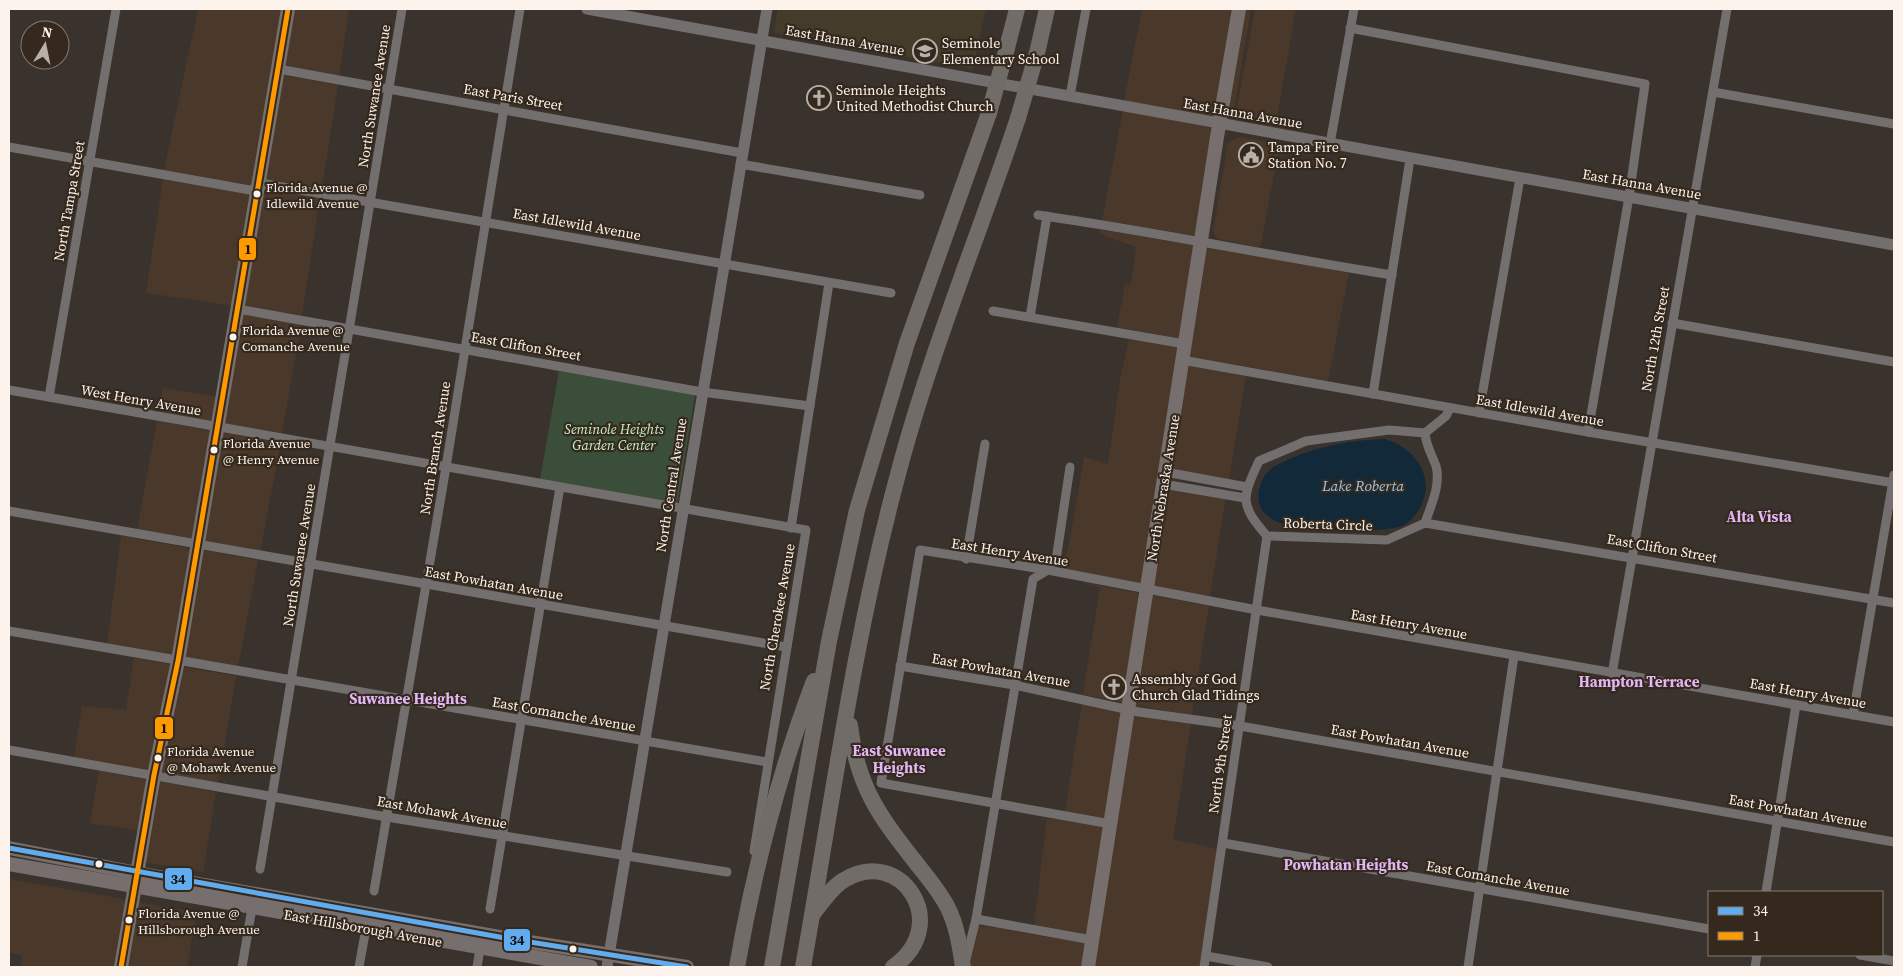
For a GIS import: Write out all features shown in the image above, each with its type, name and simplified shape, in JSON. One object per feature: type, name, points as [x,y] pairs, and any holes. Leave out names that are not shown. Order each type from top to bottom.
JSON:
[{"type":"highway","points":[[772,967],[829,642],[855,519],[879,430],[906,343],[989,113],[1017,9]]},
{"type":"highway","points":[[803,967],[848,707],[877,558],[909,434],[936,349],[1018,118],[1037,53],[1047,9]]},
{"type":"highway","points":[[737,967],[747,908],[794,740],[829,642]]},
{"type":"highway","points":[[848,707],[853,746],[868,794],[890,829],[945,902],[956,928],[964,967]]},
{"type":"highway","points":[[812,916],[840,882],[851,876],[862,872],[878,872],[900,880],[916,899],[920,913],[920,927],[912,950],[893,967]]},
{"type":"main road","points":[[121,967],[154,775],[178,662],[288,9]]},
{"type":"main road","name":"North Nebraska Avenue","points":[[1088,967],[1219,124],[1239,9]]},
{"type":"main road","name":"East Hillsborough Avenue","points":[[9,848],[608,961],[688,967]]},
{"type":"main road","name":"East Hillsborough Avenue","points":[[9,864],[135,888],[591,967]]},
{"type":"street","name":"North Tampa Street","points":[[49,397],[116,9]]},
{"type":"street","name":"North Suwanee Avenue","points":[[260,869],[332,447],[402,9]]},
{"type":"street","name":"North Branch Avenue","points":[[374,891],[446,467],[520,9]]},
{"type":"street","name":"East Hanna Avenue","points":[[587,9],[1894,245]]},
{"type":"street","name":"North Central Avenue","points":[[608,961],[766,9]]},
{"type":"street","points":[[1070,96],[1086,9]]},
{"type":"street","points":[[1330,144],[1354,9]]},
{"type":"street","name":"North 12th Street","points":[[1612,674],[1691,208],[1727,9]]},
{"type":"street","points":[[1350,28],[1645,84],[1588,432]]},
{"type":"street","name":"East Paris Street","points":[[278,69],[504,108],[920,195]]},
{"type":"street","points":[[1713,92],[1894,124]]},
{"type":"street","name":"East Idlewild Avenue","points":[[9,147],[250,190],[267,184],[371,201],[723,265],[891,293]]},
{"type":"street","points":[[1373,394],[1410,158]]},
{"type":"street","points":[[1479,413],[1520,178]]},
{"type":"street","points":[[1030,317],[1043,215],[1201,241],[1392,276]]},
{"type":"street","name":"North Cherokee Avenue","points":[[747,908],[767,762],[806,530],[791,528],[829,283]]},
{"type":"street","name":"East Clifton Street","points":[[238,309],[702,392],[810,406]]},
{"type":"street","points":[[993,311],[1185,344]]},
{"type":"street","points":[[1672,323],[1894,362]]},
{"type":"street","name":"East Idlewild Avenue","points":[[1182,360],[1588,432],[1894,480]]},
{"type":"street","name":"West Henry Avenue","points":[[9,390],[446,467]]},
{"type":"street","points":[[1164,478],[1245,498],[1247,487],[1259,461],[1306,441],[1389,430],[1425,433],[1446,416],[1450,408]]},
{"type":"street","points":[[1425,433],[1426,441],[1436,467],[1437,487],[1426,523]]},
{"type":"street","points":[[966,558],[985,444]]},
{"type":"street","points":[[446,467],[791,528]]},
{"type":"street","points":[[964,967],[976,919],[1033,579],[1048,570],[1056,560],[1070,467]]},
{"type":"street","points":[[1164,478],[1247,487]]},
{"type":"street","points":[[1853,715],[1894,480]]},
{"type":"street","points":[[490,909],[560,487]]},
{"type":"street","name":"Roberta Circle","points":[[1245,498],[1250,516],[1267,536],[1387,540],[1426,523]]},
{"type":"street","name":"East Powhatan Avenue","points":[[9,511],[786,647]]},
{"type":"street","name":"East Clifton Street","points":[[1426,523],[1632,556],[1894,603]]},
{"type":"street","name":"North 9th Street","points":[[1204,967],[1267,536]]},
{"type":"street","name":"East Henry Avenue","points":[[900,666],[920,550],[1048,570],[1147,590],[1612,674],[1894,722]]},
{"type":"street","name":"East Comanche Avenue","points":[[9,631],[178,662],[767,762]]},
{"type":"street","points":[[1468,967],[1514,656]]},
{"type":"street","points":[[900,666],[881,783],[1111,824]]},
{"type":"street","name":"East Powhatan Avenue","points":[[900,666],[1014,685],[1128,708],[1240,726],[1894,842]]},
{"type":"street","points":[[1766,891],[1796,705]]},
{"type":"street","name":"East Mohawk Avenue","points":[[9,750],[626,858],[727,872]]},
{"type":"street","name":"East Comanche Avenue","points":[[1223,843],[1708,929]]},
{"type":"street","points":[[242,967],[252,908]]},
{"type":"street","points":[[976,919],[1092,940]]},
{"type":"street","points":[[359,967],[366,928]]},
{"type":"street","points":[[477,967],[480,949]]},
{"type":"street","points":[[1206,956],[1268,967]]},
{"type":"street","points":[[1866,956],[1894,961]]},
{"type":"shaded area","points":[[198,9],[284,9],[255,186],[164,170]]},
{"type":"shaded area","points":[[293,9],[349,9],[339,76],[283,66]]},
{"type":"shaded area","name":"Seminole Elementary School","points":[[778,9],[986,9],[973,69],[774,33]]},
{"type":"shaded area","points":[[1142,9],[1235,9],[1216,119],[1124,101]]},
{"type":"shaded area","points":[[1243,9],[1251,9],[1233,116],[1238,122],[1284,128],[1284,131],[1224,120]]},
{"type":"shaded area","points":[[1255,9],[1296,9],[1276,123],[1239,118],[1236,113]]},
{"type":"shaded area","points":[[281,75],[338,85],[322,188],[264,179]]},
{"type":"shaded area","points":[[1123,110],[1214,128],[1197,236],[1102,221]]},
{"type":"shaded area","points":[[1240,137],[1280,144],[1260,248],[1216,238],[1213,231],[1228,143]]},
{"type":"shaded area","points":[[163,179],[253,195],[234,306],[146,293]]},
{"type":"shaded area","points":[[263,188],[320,197],[302,315],[243,305]]},
{"type":"shaded area","points":[[1100,230],[1196,245],[1182,339],[1117,327],[1125,284],[1131,285],[1136,247],[1100,234]]},
{"type":"shaded area","points":[[1204,246],[1349,273],[1328,381],[1187,356]]},
{"type":"shaded area","points":[[241,314],[301,324],[282,434],[223,423]]},
{"type":"shaded area","points":[[1129,339],[1180,347],[1144,585],[1063,569],[1084,457],[1108,464],[1120,380]]},
{"type":"shaded area","points":[[1186,365],[1246,375],[1228,486],[1168,476]]},
{"type":"shaded area","points":[[163,388],[219,397],[215,422],[159,412]]},
{"type":"shaded area","points":[[157,421],[213,431],[195,540],[137,530]]},
{"type":"shaded area","points":[[221,432],[281,443],[260,552],[203,542]]},
{"type":"shaded area","points":[[1167,485],[1226,495],[1210,597],[1151,586]]},
{"type":"shaded area","points":[[121,536],[193,549],[175,656],[107,644]]},
{"type":"shaded area","points":[[201,550],[258,560],[238,667],[183,658]]},
{"type":"shaded area","points":[[1081,582],[1142,594],[1125,703],[1083,694],[1100,588]]},
{"type":"shaded area","points":[[1150,595],[1209,606],[1192,715],[1133,705]]},
{"type":"shaded area","points":[[134,658],[173,665],[150,771],[74,757],[82,706],[126,710]]},
{"type":"shaded area","points":[[181,667],[236,676],[218,783],[158,772]]},
{"type":"shaded area","points":[[1082,703],[1123,712],[1107,819],[1065,811]]},
{"type":"shaded area","points":[[1131,714],[1191,724],[1173,839],[1218,849],[1200,967],[1092,967]]},
{"type":"shaded area","points":[[99,771],[149,780],[139,831],[90,823]]},
{"type":"shaded area","points":[[156,781],[216,792],[203,872],[143,862]]},
{"type":"shaded area","points":[[1047,818],[1106,827],[1089,935],[1034,925]]},
{"type":"shaded area","points":[[9,879],[129,900],[117,967],[21,967],[22,955],[9,952]]},
{"type":"shaded area","points":[[136,902],[196,912],[187,967],[125,967]]},
{"type":"shaded area","points":[[978,925],[1088,944],[1084,967],[969,967]]},
{"type":"green space","name":"Seminole Heights Garden Center","points":[[559,371],[695,395],[677,505],[540,480]]},
{"type":"water","name":"Lake Roberta","points":[[1385,439],[1396,443],[1406,450],[1421,467],[1425,477],[1424,499],[1418,511],[1405,525],[1369,531],[1307,529],[1279,522],[1264,513],[1258,497],[1260,486],[1264,477],[1275,466],[1301,454],[1329,446]]},
{"type":"transit line","name":"1","points":[[121,967],[154,775],[178,661],[288,9]]},
{"type":"transit line","name":"34","points":[[9,848],[505,938],[687,967]]},
{"type":"place","name":"Seminole Elementary School","points":[[925,51]]},
{"type":"place","name":"Seminole Heights United Methodist Church","points":[[819,98]]},
{"type":"place","name":"Tampa Fire Station No. 7","points":[[1251,155]]},
{"type":"place","name":"Florida Avenue @ Idlewild Avenue","points":[[257,194]]},
{"type":"place","name":"Florida Avenue @ Comanche Avenue","points":[[233,337]]},
{"type":"place","name":"Florida Avenue @ Henry Avenue","points":[[214,450]]},
{"type":"place","name":"Assembly of God Church Glad Tidings","points":[[1114,687]]},
{"type":"place","name":"Florida Avenue @ Mohawk Avenue","points":[[158,758]]},
{"type":"place","name":"Florida Avenue @ Hillsborough Avenue","points":[[129,920]]},
{"type":"district","name":"Alta Vista","points":[[1759,516]]},
{"type":"district","name":"Hampton Terrace","points":[[1639,681]]},
{"type":"district","name":"Suwanee Heights","points":[[408,698]]},
{"type":"district","name":"East Suwanee Heights","points":[[899,758]]},
{"type":"district","name":"Powhatan Heights","points":[[1346,864]]}]
